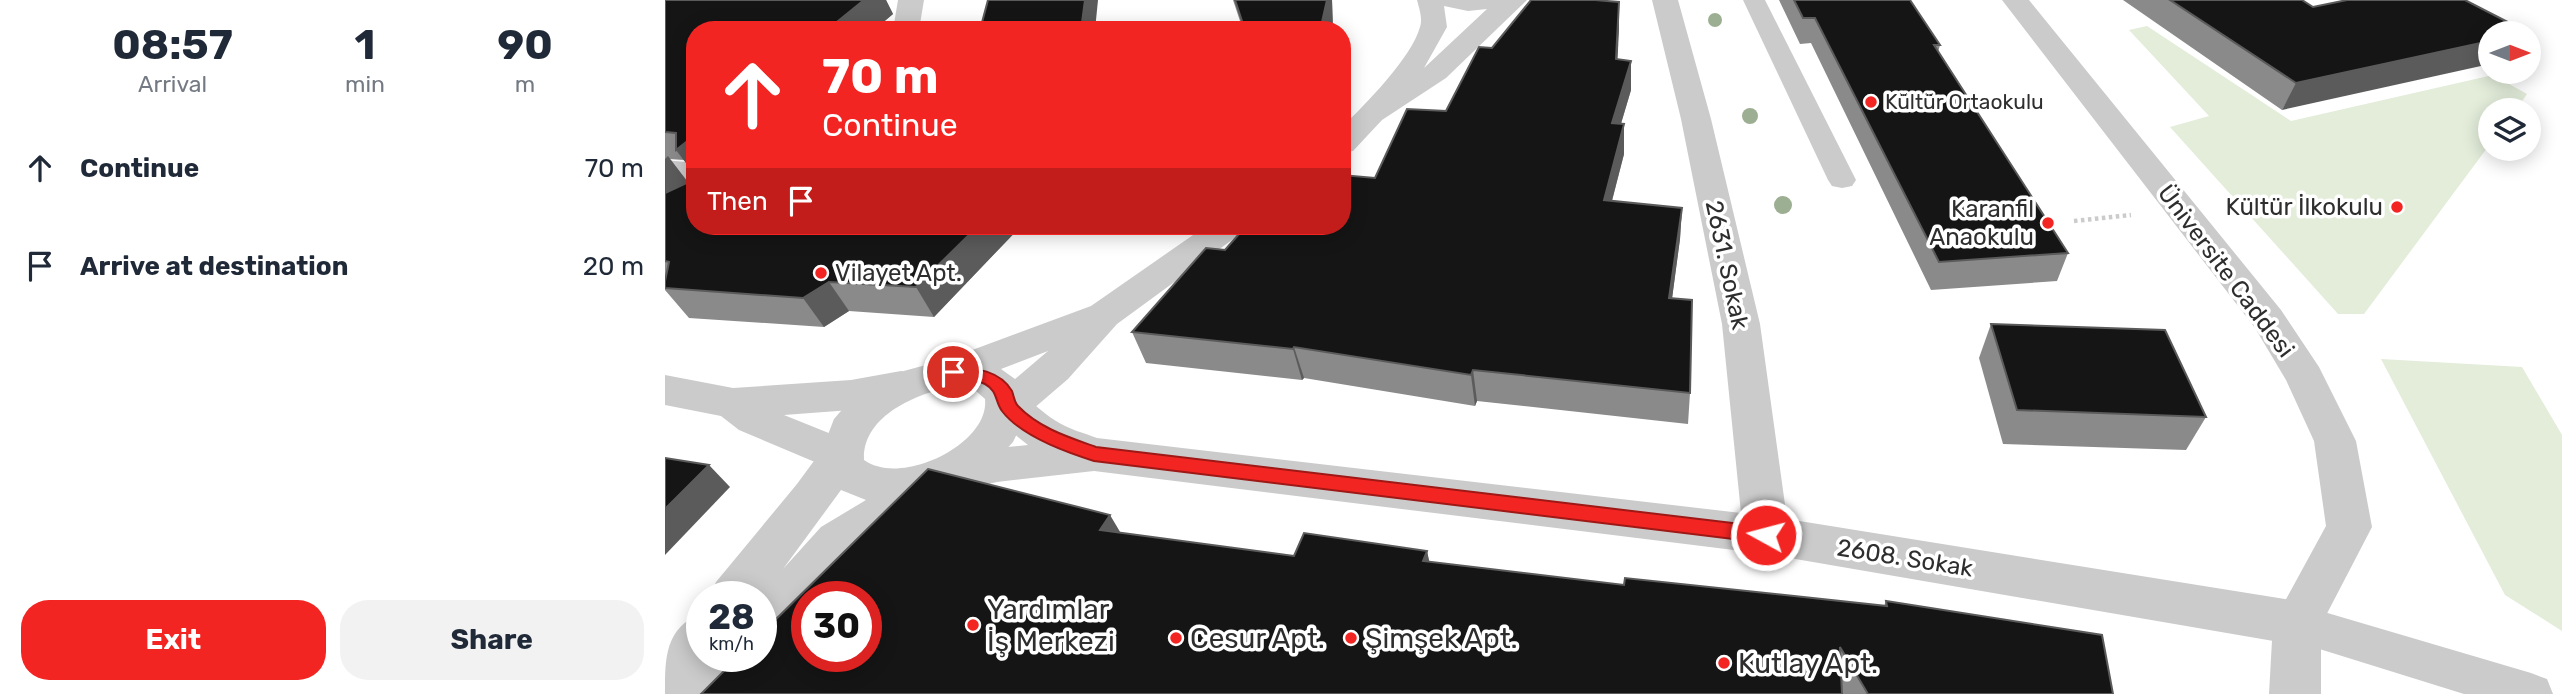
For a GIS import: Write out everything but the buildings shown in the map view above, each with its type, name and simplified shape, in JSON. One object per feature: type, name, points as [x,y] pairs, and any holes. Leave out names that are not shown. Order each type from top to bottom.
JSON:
[{"type":"street","points":[[908,21],[911,0]]},
{"type":"street","points":[[1351,135],[1375,113],[1421,50],[1434,25],[1430,0]]},
{"type":"street","points":[[1453,0],[1468,3],[1503,0]]},
{"type":"street","points":[[1375,113],[1413,92],[1456,55],[1492,16],[1514,0]]},
{"type":"street","name":"2631. Sokak","points":[[1665,0],[1696,119],[1741,324],[1766,535]]},
{"type":"street","name":"Üniversite Caddesi","points":[[2015,0],[2268,319],[2305,377],[2335,442],[2349,527],[2297,624],[2295,694]]},
{"type":"street","points":[[665,170],[686,172]]},
{"type":"street","points":[[1008,407],[1053,369],[1104,315],[1215,235]]},
{"type":"street","points":[[746,581],[813,498],[841,456],[845,437],[857,418],[877,401],[901,387],[928,377],[953,372],[1104,315]]},
{"type":"street","points":[[777,610],[838,540],[966,464],[987,447],[1002,427],[1008,407],[1005,393],[994,381],[976,374],[953,372]]},
{"type":"street","points":[[665,390],[733,403],[851,395],[901,387]]},
{"type":"street","points":[[733,403],[754,419],[841,456],[846,472],[860,483],[883,489],[911,486],[997,465],[1094,454]]},
{"type":"street","points":[[1008,407],[1043,434],[1094,454]]},
{"type":"street","name":"2608. Sokak","points":[[1094,454],[1766,535],[2297,624]]},
{"type":"street","points":[[665,691],[686,659]]},
{"type":"street","points":[[694,694],[717,672]]},
{"type":"lane","points":[[1754,0],[1842,180]]},
{"type":"lane","points":[[2297,624],[2531,694]]},
{"type":"green space","points":[[2147,26],[2291,121],[2478,78],[2478,84],[2509,84],[2527,94],[2524,98],[2478,98],[2478,160],[2364,314],[2338,314],[2170,127],[2209,116],[2129,30]]},
{"type":"green space","points":[[2381,359],[2522,367],[2562,435],[2562,631],[2505,595]]},
{"type":"place","name":"Kültür Ortaokulu","points":[[1871,102]]},
{"type":"place","name":"Kültür İlkokulu","points":[[2397,207]]},
{"type":"place","name":"Karanfil Anaokulu","points":[[2048,223]]},
{"type":"place","name":"Vilayet Apt.","points":[[821,273]]},
{"type":"place","name":"Yardımlar İş Merkezi","points":[[973,625]]},
{"type":"place","name":"Cesur Apt.","points":[[1176,638]]},
{"type":"place","name":"Şimşek Apt.","points":[[1351,638]]},
{"type":"place","name":"Kutlay Apt.","points":[[1724,663]]},
{"type":"route","points":[[953,372],[976,374],[994,381],[1005,393],[1008,407],[1043,434],[1094,454],[1766,535]]}]
